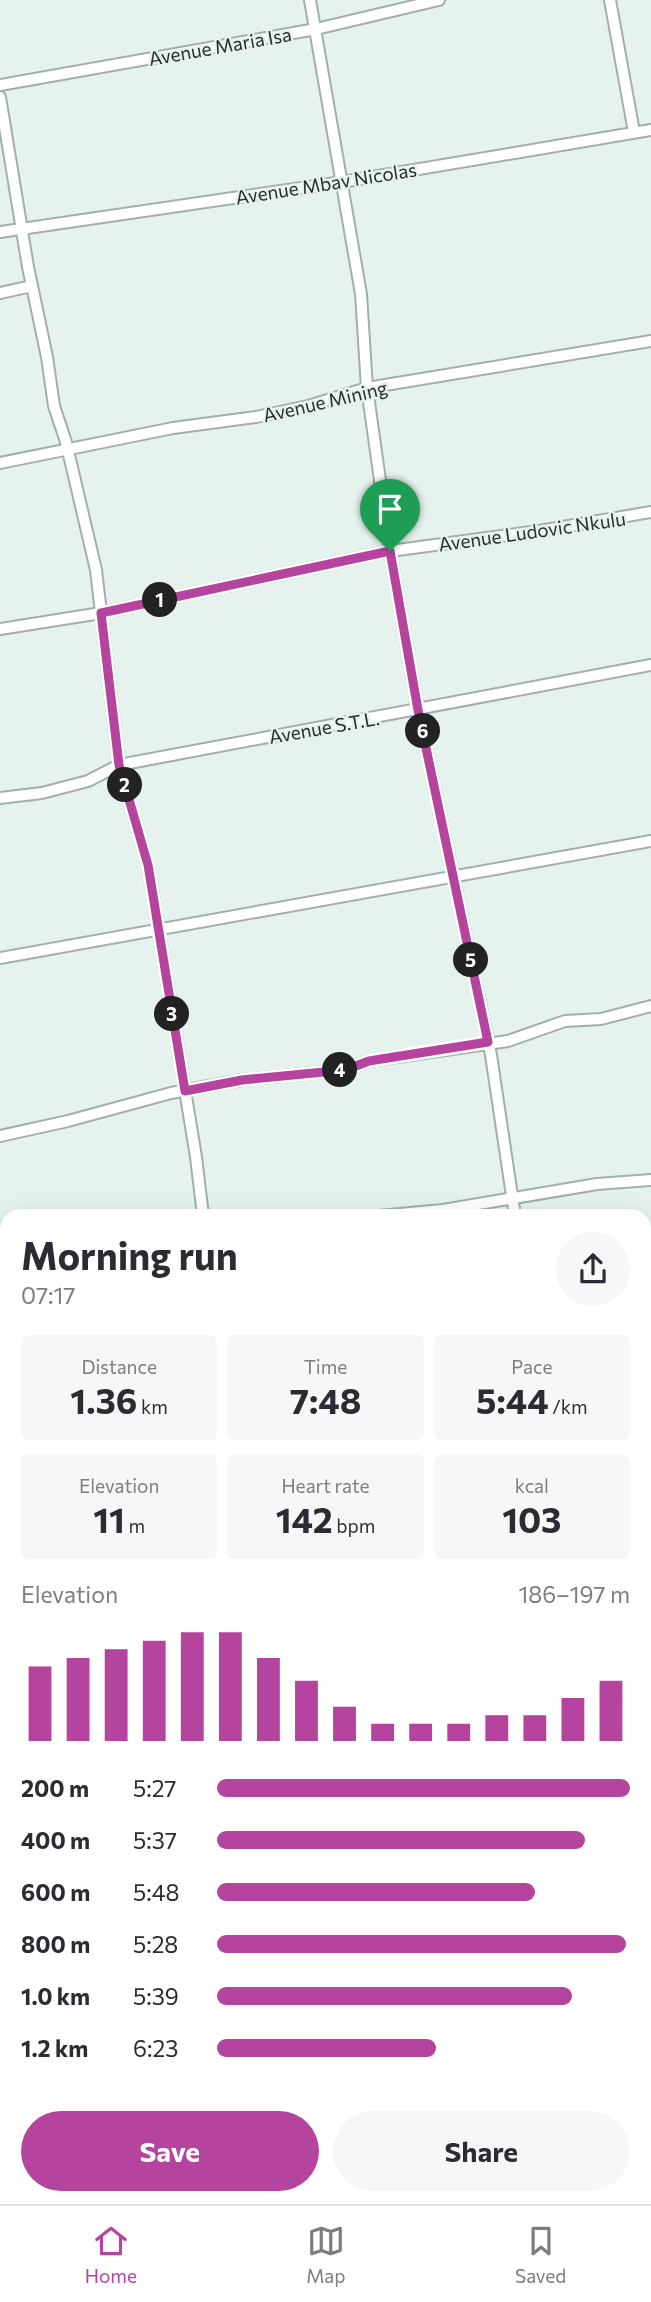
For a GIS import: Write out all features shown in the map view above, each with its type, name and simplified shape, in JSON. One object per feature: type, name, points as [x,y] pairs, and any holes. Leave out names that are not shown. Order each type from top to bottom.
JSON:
[{"type":"street","points":[[310,0],[361,294],[367,388],[390,551],[418,710],[488,1042],[514,1209]]},
{"type":"street","name":"Avenue Maria Isa","points":[[0,86],[316,29],[439,0]]},
{"type":"street","points":[[610,0],[634,132]]},
{"type":"street","points":[[0,97],[54,407],[68,450],[96,570],[119,765],[148,865],[202,1209]]},
{"type":"street","name":"Avenue Mbav Nicolas","points":[[0,232],[56,226],[342,182],[651,130]]},
{"type":"street","points":[[0,293],[32,286]]},
{"type":"street","name":"Avenue Mining","points":[[0,463],[173,428],[269,414],[308,406],[367,388],[651,341]]},
{"type":"street","name":"Avenue Ludovic Nkulu","points":[[0,629],[101,613],[390,551],[539,531],[651,512]]},
{"type":"street","name":"Avenue S.T.L.","points":[[0,799],[42,793],[88,781],[119,765],[651,665]]},
{"type":"street","points":[[0,958],[651,841]]},
{"type":"street","points":[[0,1136],[185,1091],[242,1080],[345,1070],[369,1061],[508,1041],[565,1021],[601,1019],[651,1006]]},
{"type":"street","points":[[449,1209],[597,1184],[651,1180]]},
{"type":"route","points":[[390,551],[418,710],[488,1042],[369,1061],[345,1070],[242,1080],[185,1091],[148,865],[119,765],[101,613],[390,551]]}]
